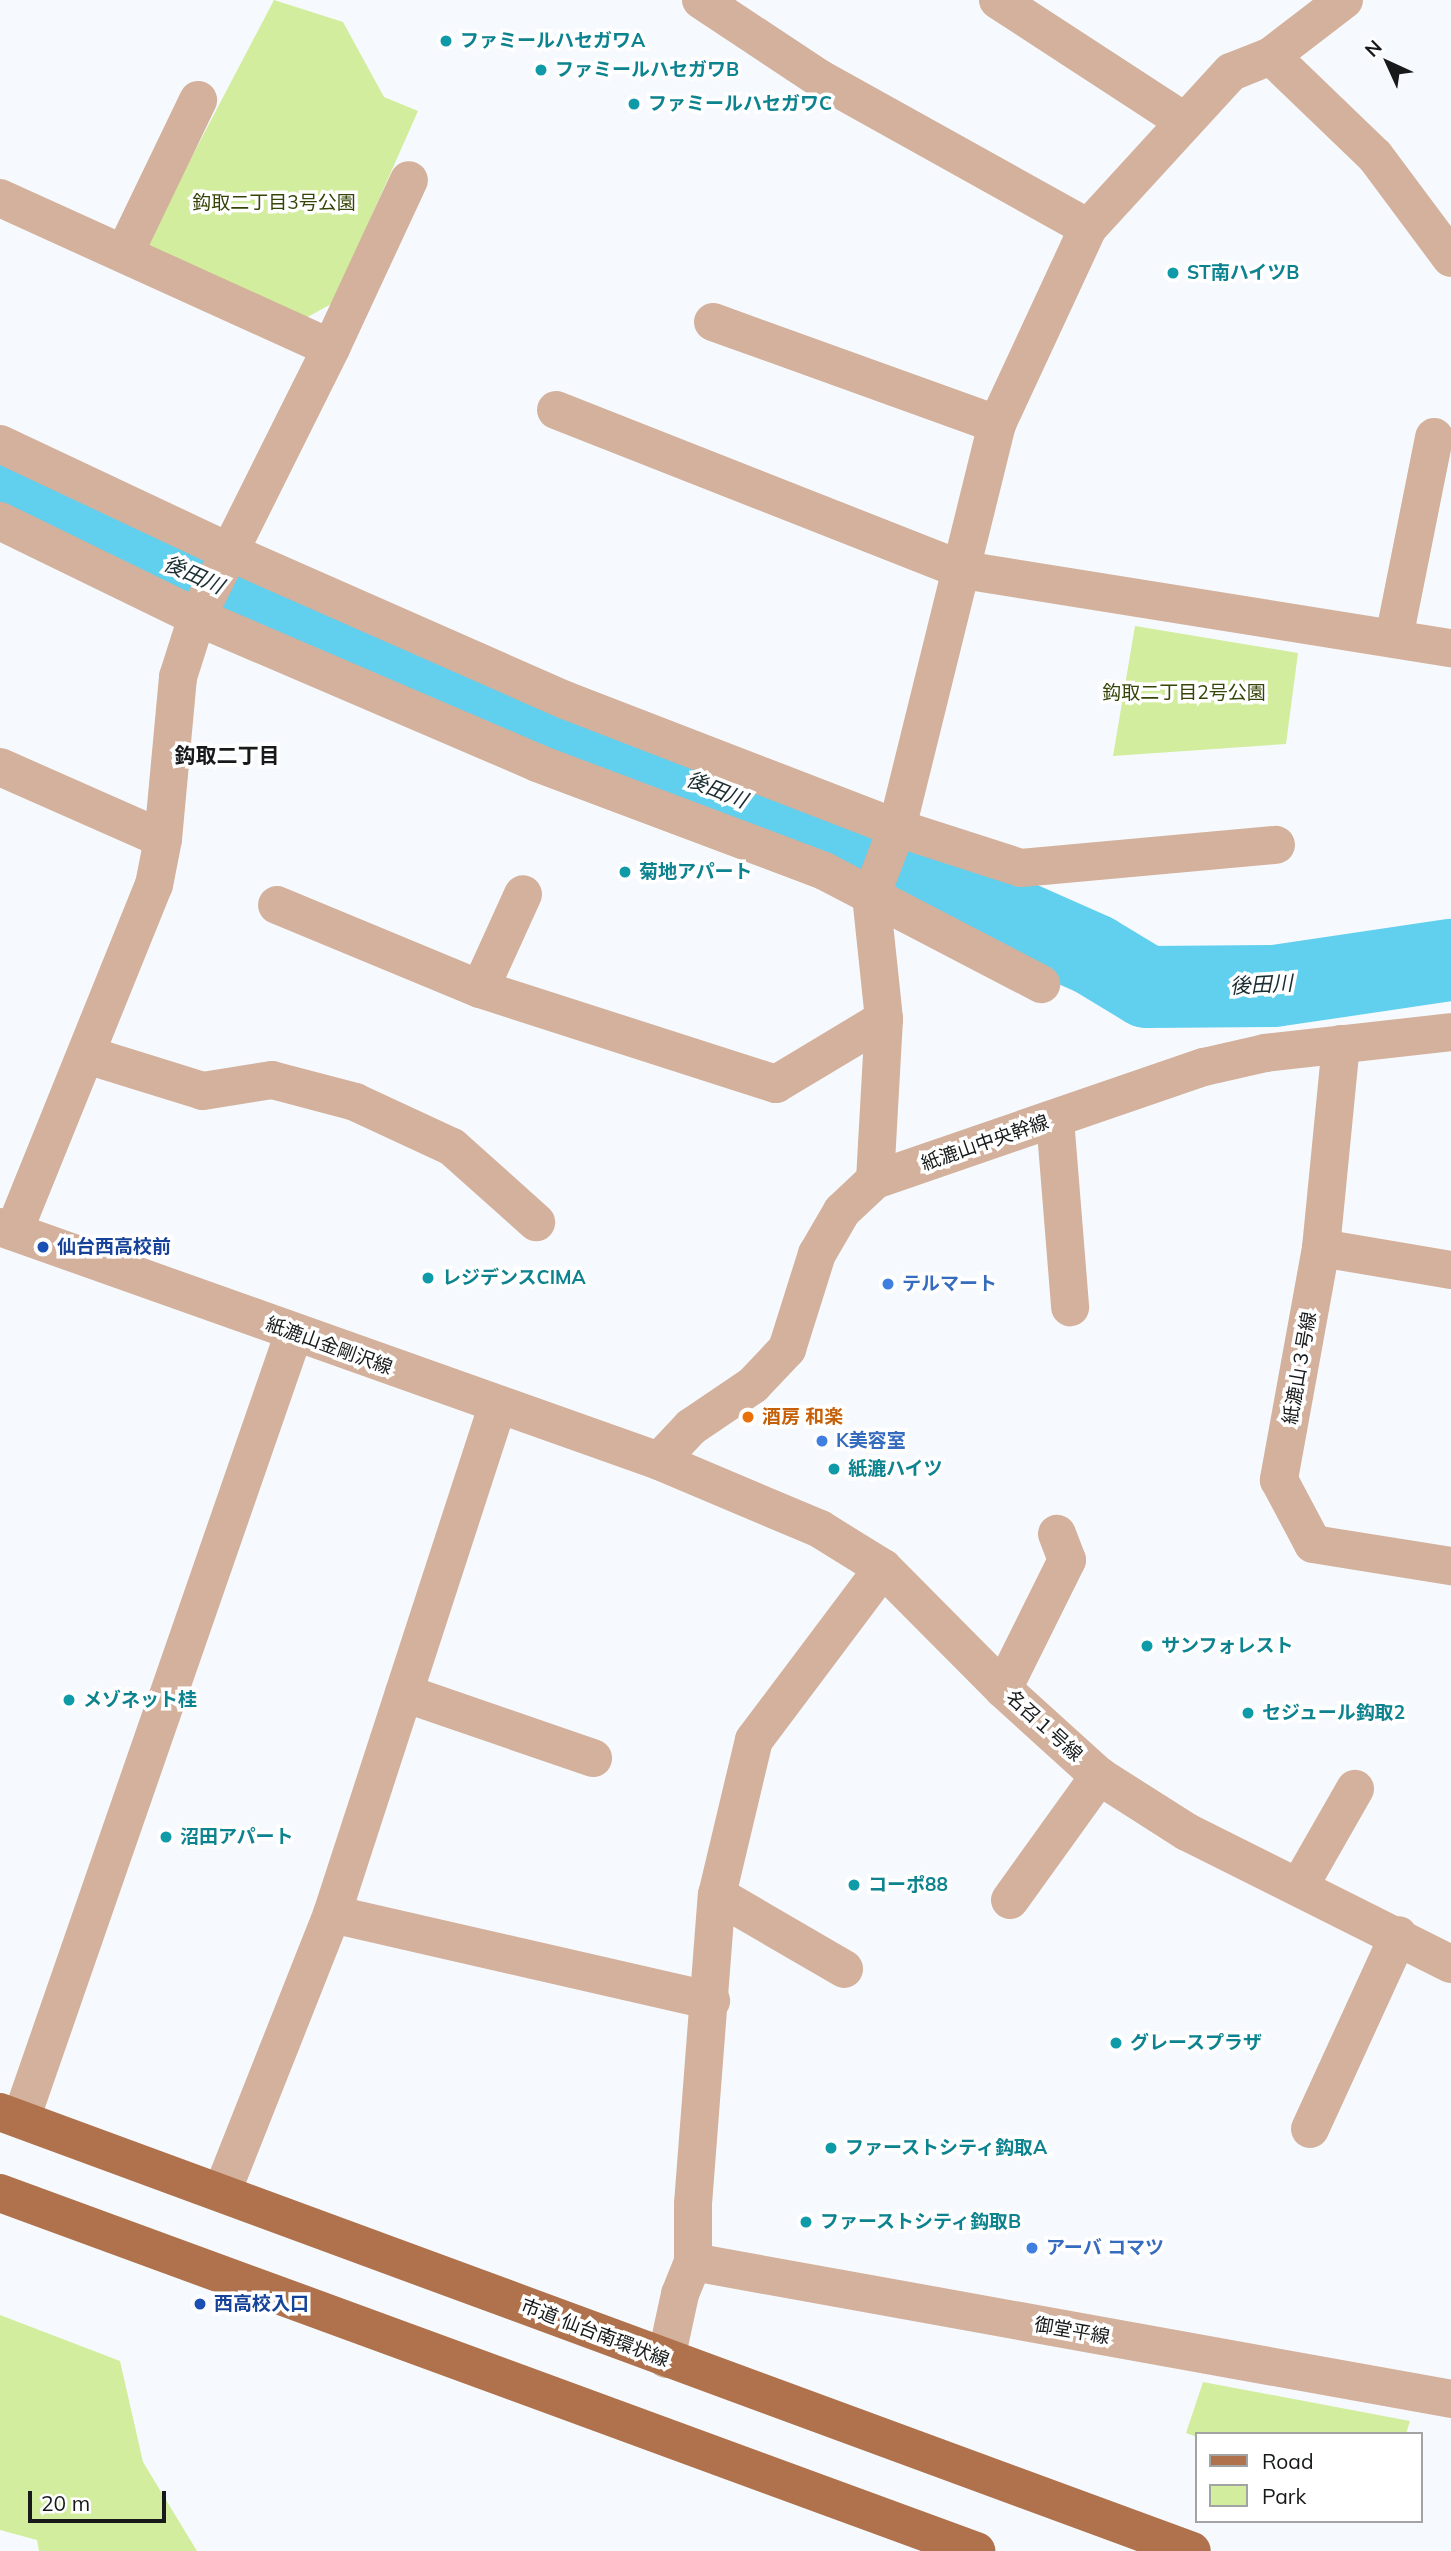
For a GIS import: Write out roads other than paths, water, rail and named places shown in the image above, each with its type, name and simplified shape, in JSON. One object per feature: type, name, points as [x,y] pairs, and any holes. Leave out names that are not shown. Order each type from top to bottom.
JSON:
[{"type":"main road","name":"市道 仙台南環状線","points":[[11,2115],[1192,2551]]},
{"type":"main road","points":[[0,2193],[976,2551]]},
{"type":"street","points":[[701,0],[819,78],[1088,228]]},
{"type":"street","points":[[998,0],[1185,122]]},
{"type":"street","points":[[875,1180],[884,1019],[884,862],[963,570],[997,424],[1088,228],[1231,72],[1271,56],[1344,0]]},
{"type":"street","points":[[1271,56],[1375,156],[1451,258]]},
{"type":"street","points":[[124,254],[198,100]]},
{"type":"street","points":[[7,1229],[87,1055],[154,885],[163,839],[178,677],[211,585],[331,348],[409,180]]},
{"type":"street","points":[[0,198],[331,348]]},
{"type":"street","points":[[713,322],[997,424]]},
{"type":"street","points":[[556,410],[963,570],[1451,648]]},
{"type":"street","points":[[1394,638],[1434,437]]},
{"type":"street","points":[[0,444],[211,585],[537,764],[824,871],[884,862],[1021,868],[1276,845]]},
{"type":"street","points":[[0,521],[211,585],[565,699],[884,862],[1041,984]]},
{"type":"street","points":[[0,767],[163,839]]},
{"type":"street","points":[[480,989],[523,894]]},
{"type":"street","points":[[277,905],[480,989],[776,1084],[884,1019]]},
{"type":"street","name":"紙漉山中央幹線","points":[[659,1461],[691,1427],[753,1385],[787,1349],[817,1254],[842,1211],[875,1180],[1204,1067],[1265,1053],[1451,1032]]},
{"type":"street","name":"紙漉山３号線","points":[[1340,1044],[1321,1248],[1279,1480],[1313,1544],[1451,1566]]},
{"type":"street","points":[[87,1055],[204,1091],[272,1080],[355,1102],[452,1147],[536,1222]]},
{"type":"street","points":[[1055,1119],[1070,1307]]},
{"type":"street","name":"紙漉山金剛沢線","points":[[7,1229],[497,1407],[659,1461]]},
{"type":"street","points":[[1321,1248],[1451,1270]]},
{"type":"street","points":[[11,2115],[294,1333]]},
{"type":"street","points":[[222,2192],[332,1914],[497,1407]]},
{"type":"street","name":"名召１号線","points":[[659,1461],[820,1529],[883,1568],[1003,1689],[1099,1776],[1188,1832],[1399,1935],[1451,1964]]},
{"type":"street","points":[[1003,1689],[1067,1560],[1057,1534]]},
{"type":"street","points":[[666,2359],[680,2294],[693,2262],[693,2204],[711,2001],[717,1895],[754,1740],[883,1568]]},
{"type":"street","points":[[404,1693],[593,1758]]},
{"type":"street","points":[[1010,1900],[1099,1776]]},
{"type":"street","points":[[1299,1887],[1355,1789]]},
{"type":"street","points":[[717,1895],[844,1969]]},
{"type":"street","points":[[332,1914],[711,2001]]},
{"type":"street","points":[[1310,2129],[1399,1935]]},
{"type":"street","name":"御堂平線","points":[[693,2262],[1451,2399]]},
{"type":"waterway","name":"後田川","points":[[0,486],[533,728],[695,778],[1094,955],[1147,987],[1274,986],[1451,960]]},
{"type":"place","name":"ファミールハセガワA","points":[[446,41]]},
{"type":"place","name":"ファミールハセガワB","points":[[541,70]]},
{"type":"place","name":"ファミールハセガワC","points":[[634,104]]},
{"type":"place","name":"ST南ハイツB","points":[[1173,273]]},
{"type":"place","name":"菊地アパート","points":[[625,872]]},
{"type":"place","name":"仙台西高校前","points":[[43,1247]]},
{"type":"place","name":"レジデンスCIMA","points":[[428,1278]]},
{"type":"place","name":"テルマート","points":[[888,1284]]},
{"type":"place","name":"酒房 和楽","points":[[748,1417]]},
{"type":"place","name":"K美容室","points":[[822,1441]]},
{"type":"place","name":"紙漉ハイツ","points":[[834,1469]]},
{"type":"place","name":"サンフォレスト","points":[[1147,1646]]},
{"type":"place","name":"メゾネット桂","points":[[69,1700]]},
{"type":"place","name":"セジュール鈎取2","points":[[1248,1713]]},
{"type":"place","name":"沼田アパート","points":[[166,1837]]},
{"type":"place","name":"コーポ88","points":[[854,1885]]},
{"type":"place","name":"グレースプラザ","points":[[1116,2043]]},
{"type":"place","name":"ファーストシティ鈎取A","points":[[831,2148]]},
{"type":"place","name":"ファーストシティ鈎取B","points":[[806,2222]]},
{"type":"place","name":"アーバ コマツ","points":[[1032,2248]]},
{"type":"place","name":"西高校入口","points":[[200,2304]]},
{"type":"district","name":"鈎取二丁目","points":[[227,755]]},
{"type":"park label","name":"鈎取二丁目3号公園","points":[[274,203]]},
{"type":"park label","name":"鈎取二丁目2号公園","points":[[1184,693]]}]
